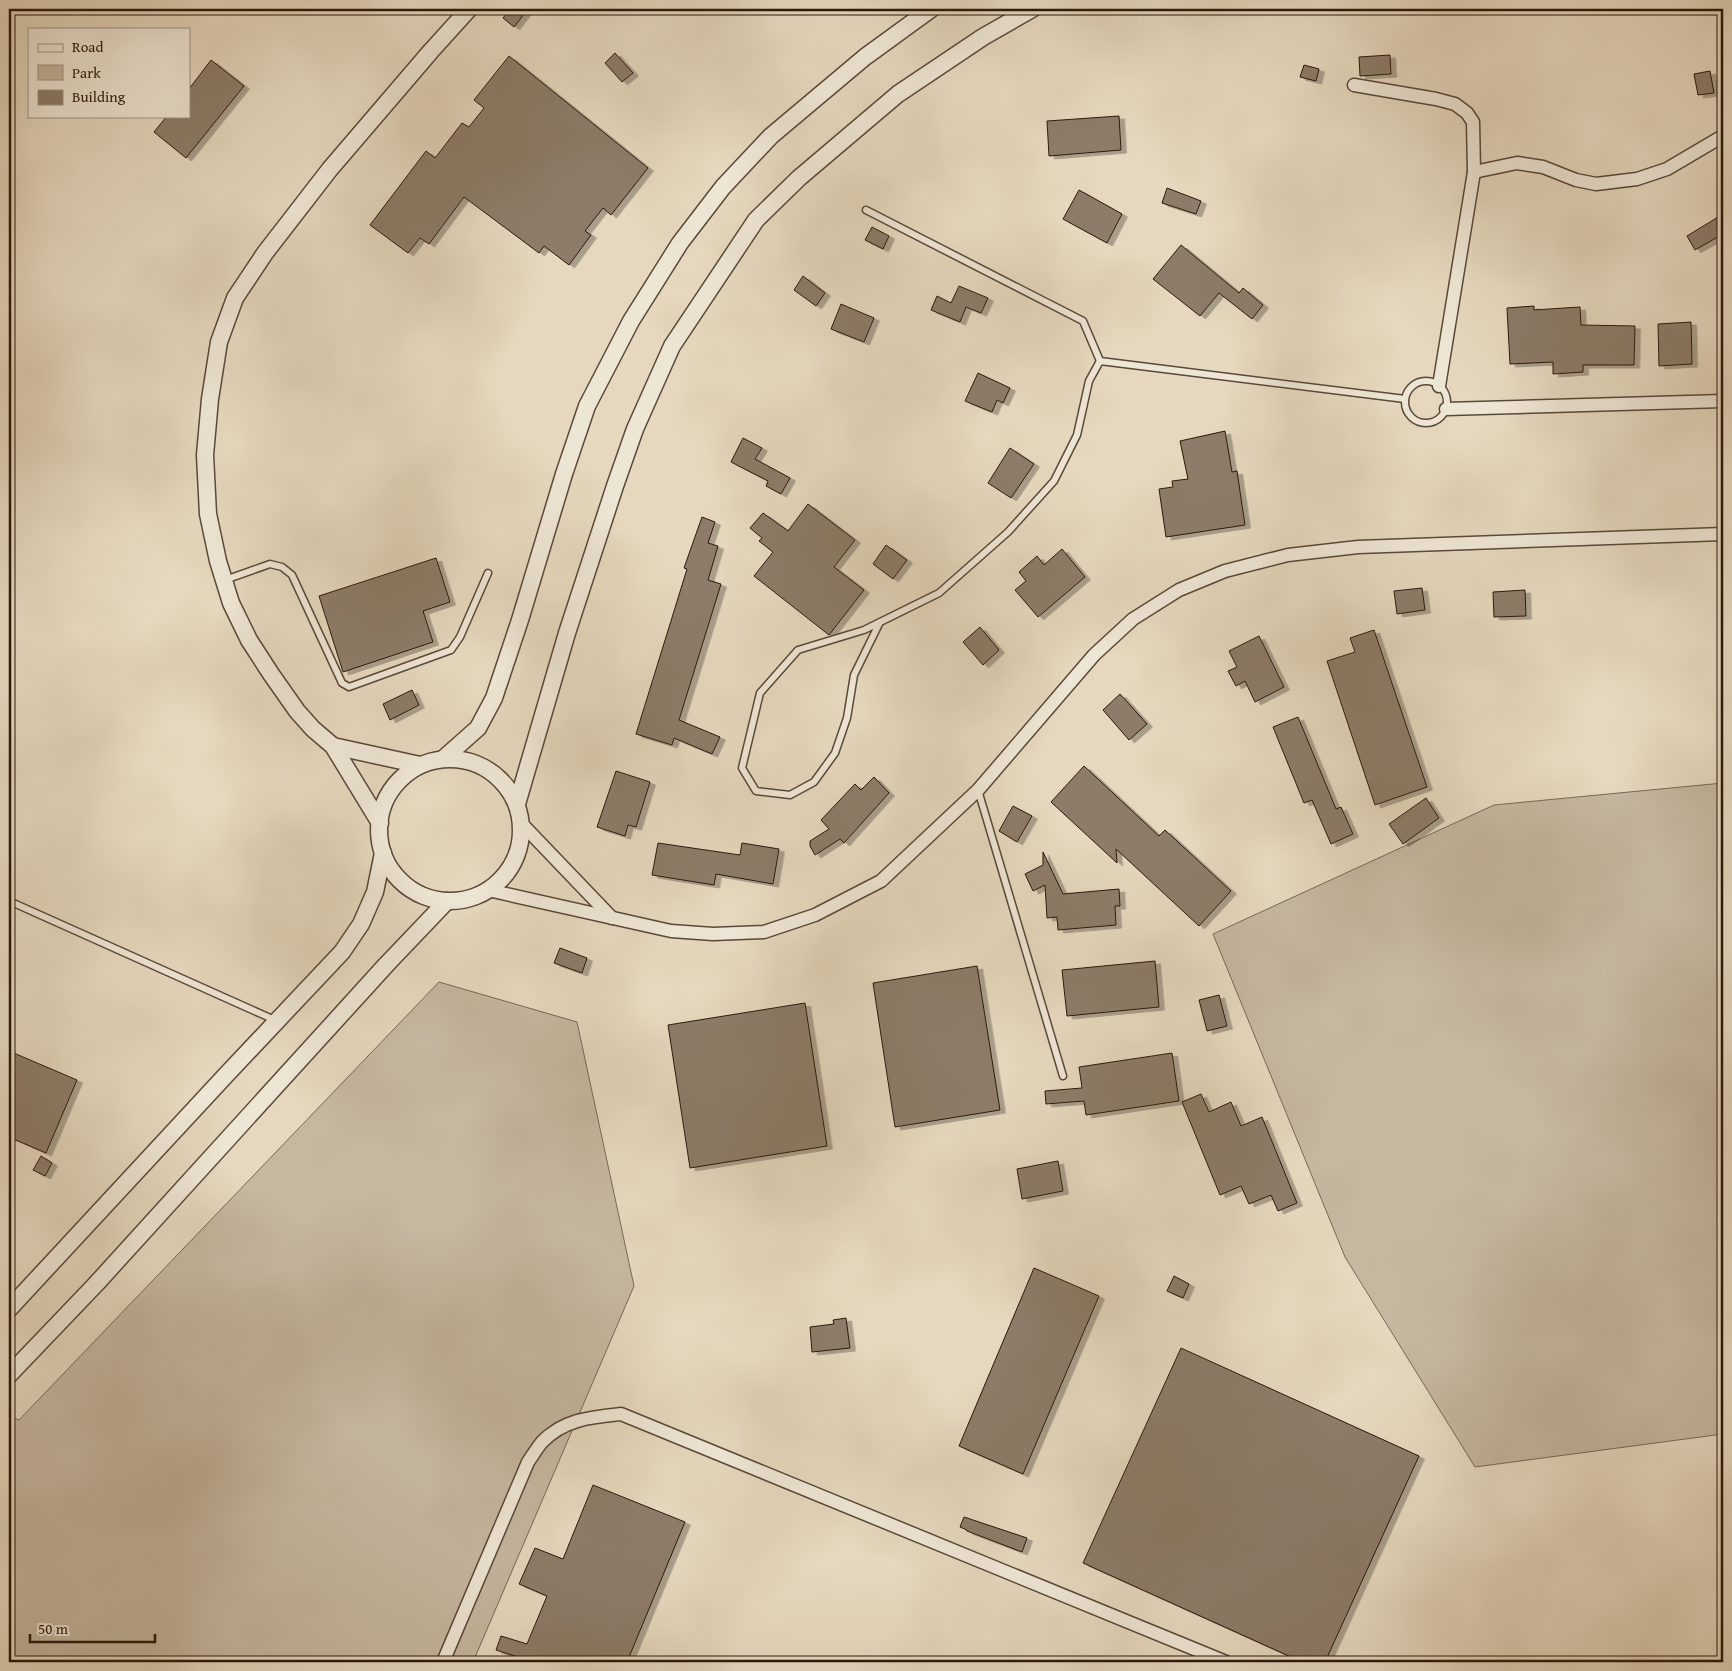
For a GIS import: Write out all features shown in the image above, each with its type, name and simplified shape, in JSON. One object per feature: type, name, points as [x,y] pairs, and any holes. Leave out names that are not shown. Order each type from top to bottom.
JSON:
[{"type":"street","points":[[380,822],[333,746],[313,729],[297,711],[271,674],[249,640],[231,603],[218,561],[208,514],[205,455],[210,399],[220,342],[235,298],[265,252],[330,168],[469,9]]},
{"type":"street","points":[[443,758],[478,728],[494,698],[587,406],[631,321],[680,243],[723,187],[771,136],[865,57],[931,9]]},
{"type":"street","points":[[517,804],[567,633],[615,486],[635,429],[672,346],[756,220],[799,178],[898,94],[983,37],[1032,9]]},
{"type":"street","points":[[1354,84],[1456,104],[1467,112],[1473,122],[1474,172],[1439,386]]},
{"type":"street","points":[[1474,172],[1517,164],[1543,167],[1576,180],[1596,184],[1637,179],[1667,169],[1723,136]]},
{"type":"street","points":[[1446,408],[1723,401]]},
{"type":"street","points":[[488,890],[671,931],[712,934],[764,932],[815,915],[881,881],[978,790],[1094,655],[1133,619],[1178,590],[1225,571],[1288,555],[1358,547],[1723,534]]},
{"type":"street","points":[[333,746],[420,765]]},
{"type":"street","points":[[443,758],[467,760],[488,769],[505,784],[517,804],[521,823],[520,842],[514,860],[504,877],[488,890],[468,899],[447,901],[426,897],[408,887],[393,872],[383,853],[379,835],[386,799],[400,779],[420,765],[443,758]]},
{"type":"street","points":[[521,823],[612,918]]},
{"type":"street","points":[[9,1309],[342,952],[362,924],[375,892],[383,853]]},
{"type":"street","points":[[9,1375],[96,1284],[386,965],[447,901]]},
{"type":"street","points":[[443,1662],[528,1462],[533,1455],[543,1442],[577,1420],[621,1414],[1226,1662]]},
{"type":"lane","points":[[866,210],[1083,321],[1100,361]]},
{"type":"lane","points":[[1100,361],[1405,399]]},
{"type":"lane","points":[[880,622],[854,675],[847,718],[835,753],[814,782],[790,795],[756,791],[742,768],[760,693],[798,650],[864,630],[880,622],[938,593],[1008,532],[1054,481],[1077,435],[1089,381],[1100,361]]},
{"type":"lane","points":[[1426,381],[1433,382],[1439,386],[1447,398],[1446,408],[1440,418],[1426,424],[1413,419],[1405,407],[1407,392],[1412,386],[1426,381]]},
{"type":"lane","points":[[224,581],[270,564],[282,567],[292,574],[342,682],[349,687],[451,650],[460,637],[488,573]]},
{"type":"lane","points":[[978,790],[1063,1076]]},
{"type":"lane","points":[[9,901],[277,1021]]},
{"type":"green space","points":[[1723,783],[1723,1434],[1475,1467],[1345,1257],[1213,934],[1494,805]]},
{"type":"green space","points":[[439,982],[577,1022],[634,1286],[473,1662],[9,1662],[9,1416],[19,1420]]},
{"type":"building","points":[[510,9],[528,9],[514,27],[503,18]]},
{"type":"building","points":[[615,53],[633,73],[622,82],[605,63]]},
{"type":"building","points":[[1390,55],[1391,74],[1360,76],[1359,57]]},
{"type":"building","points":[[509,56],[648,168],[611,215],[603,208],[585,231],[591,235],[569,265],[544,246],[539,253],[464,197],[429,244],[420,238],[408,253],[370,225],[426,151],[435,158],[462,123],[469,127],[484,108],[474,100]]},
{"type":"building","points":[[211,60],[244,86],[186,158],[154,132],[165,118],[190,118],[190,88]]},
{"type":"building","points":[[1304,65],[1319,69],[1316,81],[1300,77]]},
{"type":"building","points":[[1710,71],[1714,93],[1698,95],[1694,74]]},
{"type":"building","points":[[1119,116],[1121,150],[1049,156],[1047,121]]},
{"type":"building","points":[[1167,188],[1201,201],[1196,214],[1162,203]]},
{"type":"building","points":[[1079,190],[1122,214],[1107,243],[1063,219]]},
{"type":"building","points":[[1723,214],[1723,234],[1695,250],[1687,236]]},
{"type":"building","points":[[872,227],[889,236],[883,249],[865,240]]},
{"type":"building","points":[[1181,245],[1239,293],[1243,288],[1263,305],[1252,319],[1219,293],[1200,316],[1153,279]]},
{"type":"building","points":[[803,276],[825,293],[816,306],[794,290]]},
{"type":"building","points":[[959,286],[988,298],[981,313],[966,307],[960,322],[931,310],[937,296],[951,303]]},
{"type":"building","points":[[841,304],[874,318],[864,342],[831,329]]},
{"type":"building","points":[[1534,306],[1534,310],[1580,307],[1581,325],[1635,326],[1634,365],[1583,365],[1583,372],[1553,374],[1553,362],[1510,364],[1507,308]]},
{"type":"building","points":[[1691,322],[1692,364],[1659,366],[1658,324]]},
{"type":"building","points":[[978,373],[1010,388],[1003,403],[997,400],[992,412],[965,401]]},
{"type":"building","points":[[1225,431],[1232,472],[1237,471],[1245,525],[1166,537],[1159,489],[1173,487],[1172,481],[1188,479],[1180,441]]},
{"type":"building","points":[[743,438],[762,448],[755,459],[790,478],[781,494],[766,486],[768,481],[731,462]]},
{"type":"building","points":[[1010,448],[1034,464],[1011,498],[988,483]]},
{"type":"building","points":[[808,504],[855,540],[834,567],[864,590],[829,635],[754,576],[773,552],[759,541],[762,538],[750,528],[763,513],[788,531]]},
{"type":"building","points":[[702,517],[715,522],[708,543],[718,546],[708,580],[721,584],[679,720],[720,737],[712,754],[674,738],[672,745],[636,734],[687,569],[684,568]]},
{"type":"building","points":[[886,545],[907,560],[893,579],[873,564]]},
{"type":"building","points":[[1062,549],[1085,577],[1038,617],[1015,590],[1026,581],[1019,572],[1037,556],[1044,565]]},
{"type":"building","points":[[436,558],[450,602],[423,611],[433,642],[343,672],[319,596]]},
{"type":"building","points":[[1422,588],[1425,610],[1397,614],[1394,591]]},
{"type":"building","points":[[1525,590],[1526,616],[1494,617],[1493,592]]},
{"type":"building","points":[[980,627],[999,650],[983,665],[963,642]]},
{"type":"building","points":[[1374,630],[1427,787],[1375,805],[1327,661],[1355,652],[1350,638]]},
{"type":"building","points":[[1259,636],[1284,687],[1255,702],[1245,681],[1236,686],[1228,671],[1237,667],[1229,651]]},
{"type":"building","points":[[412,690],[419,705],[390,720],[383,704]]},
{"type":"building","points":[[1120,694],[1147,724],[1129,740],[1103,710]]},
{"type":"building","points":[[1298,717],[1336,809],[1341,807],[1353,834],[1331,844],[1312,800],[1304,803],[1273,727]]},
{"type":"building","points":[[1084,766],[1159,836],[1165,830],[1231,891],[1199,926],[1116,849],[1117,863],[1051,802]]},
{"type":"building","points":[[616,771],[650,782],[636,827],[628,825],[625,836],[597,827]]},
{"type":"building","points":[[874,777],[889,793],[844,843],[840,839],[815,855],[810,846],[810,841],[829,829],[821,820],[855,784],[861,790]]},
{"type":"building","points":[[1426,798],[1439,818],[1403,844],[1389,824]]},
{"type":"building","points":[[1013,806],[1032,816],[1017,842],[999,831]]},
{"type":"building","points":[[658,843],[740,855],[742,843],[779,849],[773,884],[716,874],[714,885],[652,875]]},
{"type":"building","points":[[1043,852],[1063,894],[1119,889],[1120,906],[1115,906],[1116,925],[1058,930],[1057,917],[1047,918],[1045,885],[1033,891],[1025,874],[1043,865]]},
{"type":"building","points":[[560,948],[587,958],[582,973],[554,963]]},
{"type":"building","points":[[1155,961],[1159,1007],[1067,1016],[1062,970]]},
{"type":"building","points":[[977,966],[1000,1110],[895,1127],[873,983]]},
{"type":"building","points":[[1219,995],[1227,1026],[1207,1031],[1199,1000]]},
{"type":"building","points":[[805,1003],[827,1146],[690,1168],[668,1025]]},
{"type":"building","points":[[9,1051],[77,1080],[46,1153],[9,1137]]},
{"type":"building","points":[[1172,1053],[1179,1101],[1086,1115],[1084,1101],[1046,1104],[1045,1091],[1082,1088],[1079,1067]]},
{"type":"building","points":[[1201,1094],[1209,1112],[1231,1102],[1241,1126],[1262,1117],[1297,1203],[1278,1211],[1271,1195],[1249,1204],[1241,1186],[1220,1195],[1182,1102]]},
{"type":"building","points":[[41,1156],[52,1163],[45,1176],[33,1170]]},
{"type":"building","points":[[1058,1161],[1063,1191],[1022,1199],[1017,1169]]},
{"type":"building","points":[[1034,1268],[1099,1296],[1023,1474],[959,1446]]},
{"type":"building","points":[[1174,1276],[1189,1284],[1183,1298],[1167,1291]]},
{"type":"building","points":[[846,1318],[850,1348],[812,1352],[810,1327],[834,1324],[833,1320]]},
{"type":"building","points":[[1181,1348],[1419,1456],[1325,1662],[1302,1662],[1083,1563]]},
{"type":"building","points":[[593,1485],[685,1522],[627,1662],[520,1662],[521,1658],[496,1650],[501,1636],[527,1644],[547,1596],[519,1584],[535,1548],[563,1559]]},
{"type":"building","points":[[964,1517],[1027,1538],[1022,1552],[960,1527]]}]
